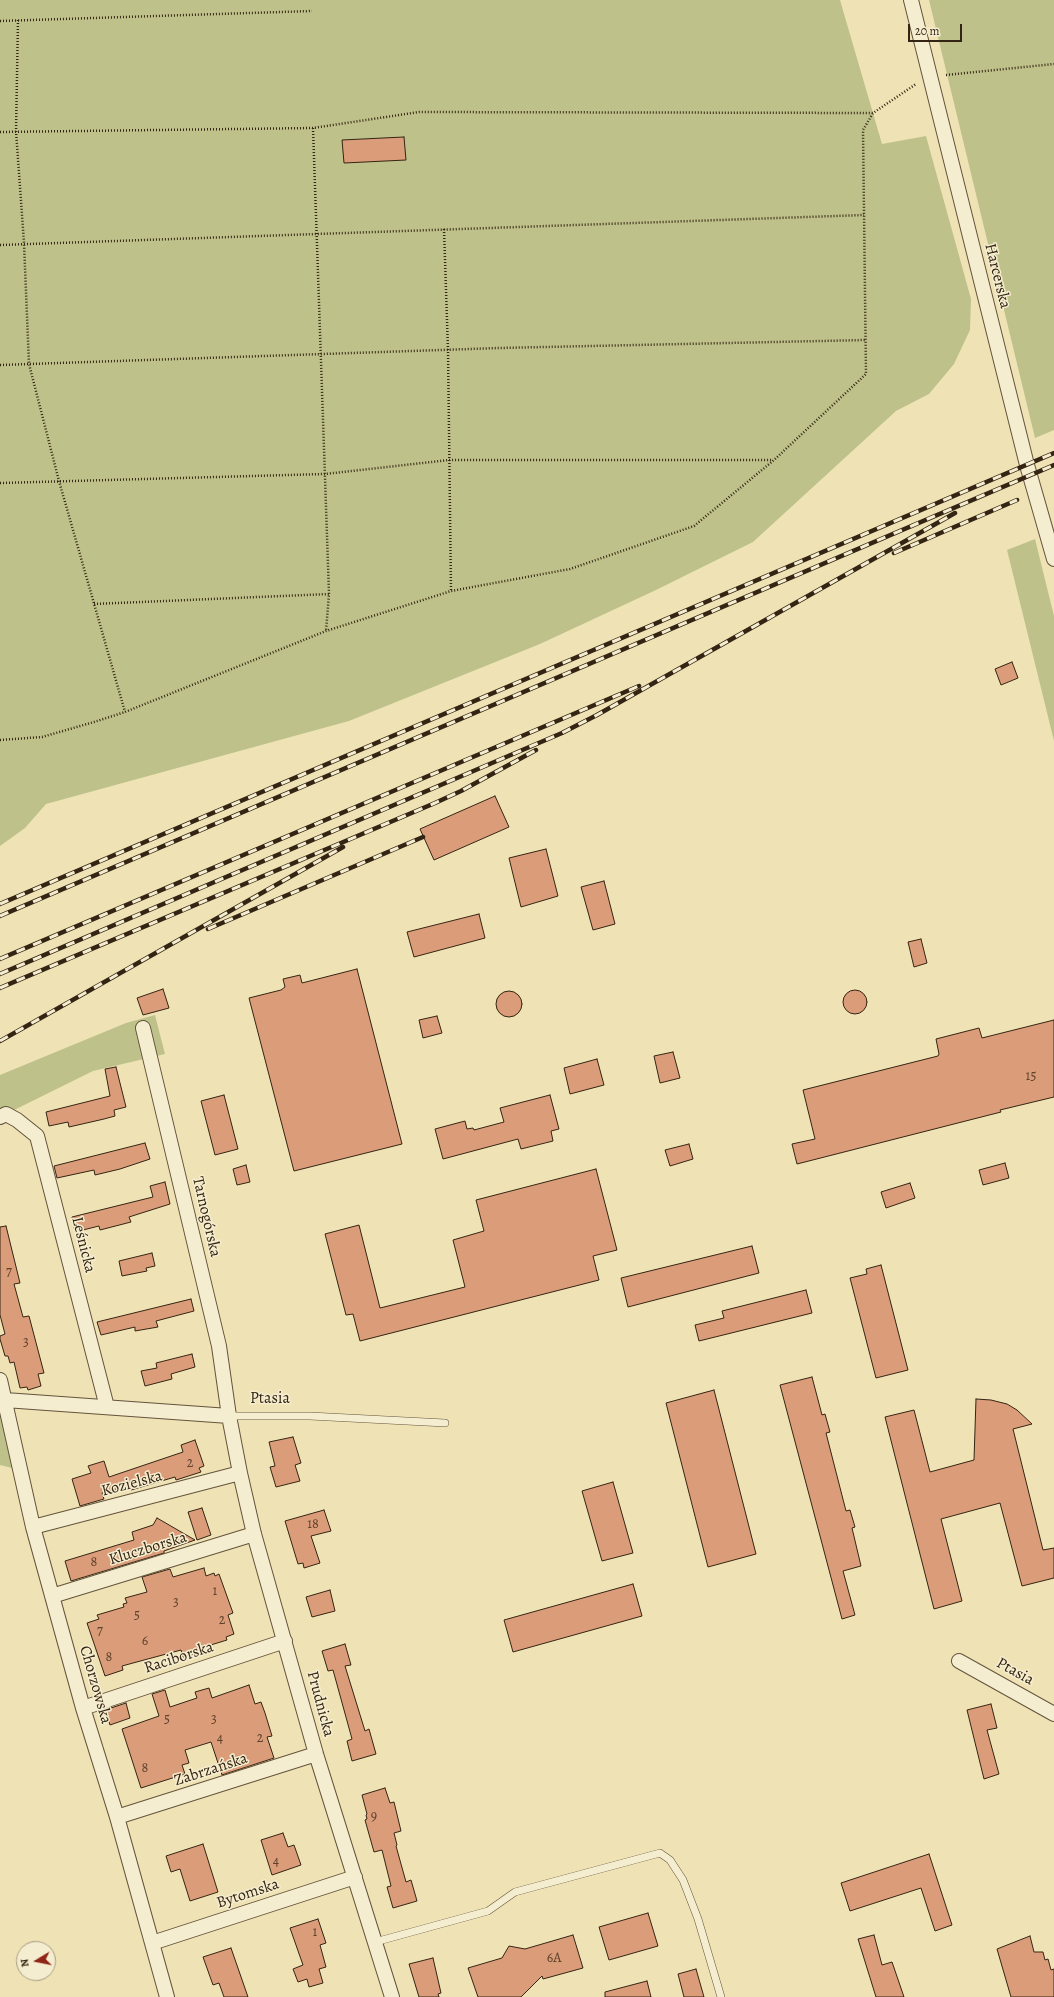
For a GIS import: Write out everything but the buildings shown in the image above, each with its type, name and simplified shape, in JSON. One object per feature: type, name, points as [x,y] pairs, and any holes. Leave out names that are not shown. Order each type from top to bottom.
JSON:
[{"type":"street","name":"Harcerska","points":[[911,0],[1026,457],[1052,542],[1054,559]]},
{"type":"street","name":"Tarnogórska","points":[[143,1028],[219,1346],[229,1416]]},
{"type":"street","name":"Leśnicka","points":[[0,1117],[6,1114],[17,1120],[37,1136],[107,1406]]},
{"type":"street","name":"Chorzowska","points":[[0,1380],[33,1527],[83,1708],[117,1817],[167,1997]]},
{"type":"street","points":[[5,1400],[107,1406],[229,1416]]},
{"type":"street","name":"Prudnicka","points":[[229,1416],[254,1534],[316,1754],[392,1997]]},
{"type":"street","name":"Kozielska","points":[[33,1527],[240,1473]]},
{"type":"street","name":"Kluczborska","points":[[52,1596],[254,1534]]},
{"type":"street","name":"Raciborska","points":[[83,1708],[285,1641]]},
{"type":"street","name":"Ptasia","points":[[959,1661],[1054,1714]]},
{"type":"street","name":"Zabrzańska","points":[[117,1817],[316,1754]]},
{"type":"street","name":"Bytomska","points":[[152,1943],[355,1877]]},
{"type":"lane","name":"Ptasia","points":[[229,1416],[310,1416],[444,1423]]},
{"type":"lane","points":[[375,1942],[488,1910],[515,1892],[660,1853],[670,1860],[683,1880],[698,1919],[721,1997]]},
{"type":"path","points":[[0,20],[312,11]]},
{"type":"path","points":[[18,20],[16,131],[24,243],[29,364],[59,481],[125,712]]},
{"type":"path","points":[[0,740],[42,737],[125,712],[326,631],[451,591],[570,569],[694,526],[774,460],[866,374],[863,130],[873,112],[930,75],[1054,64]]},
{"type":"path","points":[[0,132],[313,128],[419,112],[873,112]]},
{"type":"path","points":[[313,128],[329,594],[326,631]]},
{"type":"path","points":[[0,245],[864,215]]},
{"type":"path","points":[[444,229],[448,350],[451,591]]},
{"type":"path","points":[[0,365],[448,350],[866,340]]},
{"type":"path","points":[[0,483],[325,474],[450,460],[774,460]]},
{"type":"path","points":[[94,604],[329,594]]},
{"type":"green space","points":[[0,0],[840,0],[882,144],[926,136],[971,299],[970,330],[954,364],[929,394],[896,411],[753,542],[656,590],[540,644],[349,721],[46,804],[25,828],[0,846]]},
{"type":"green space","points":[[929,0],[1054,0],[1054,430],[1035,438]]},
{"type":"green space","points":[[1035,539],[1054,616],[1054,741],[1007,550]]},
{"type":"green space","points":[[155,1015],[165,1054],[93,1071],[0,1117],[0,1075],[126,1023]]},
{"type":"green space","points":[[0,1380],[20,1470],[0,1465]]},
{"type":"railway","points":[[0,904],[1054,453]]},
{"type":"railway","points":[[0,916],[1054,465]]},
{"type":"railway","points":[[894,553],[1017,500]]},
{"type":"railway","points":[[0,974],[562,733],[597,715],[955,513]]},
{"type":"railway","points":[[0,959],[639,686]]},
{"type":"railway","points":[[0,988],[435,803],[461,791],[536,750]]},
{"type":"railway","points":[[208,929],[423,837]]},
{"type":"railway","points":[[0,1041],[343,847]]}]
